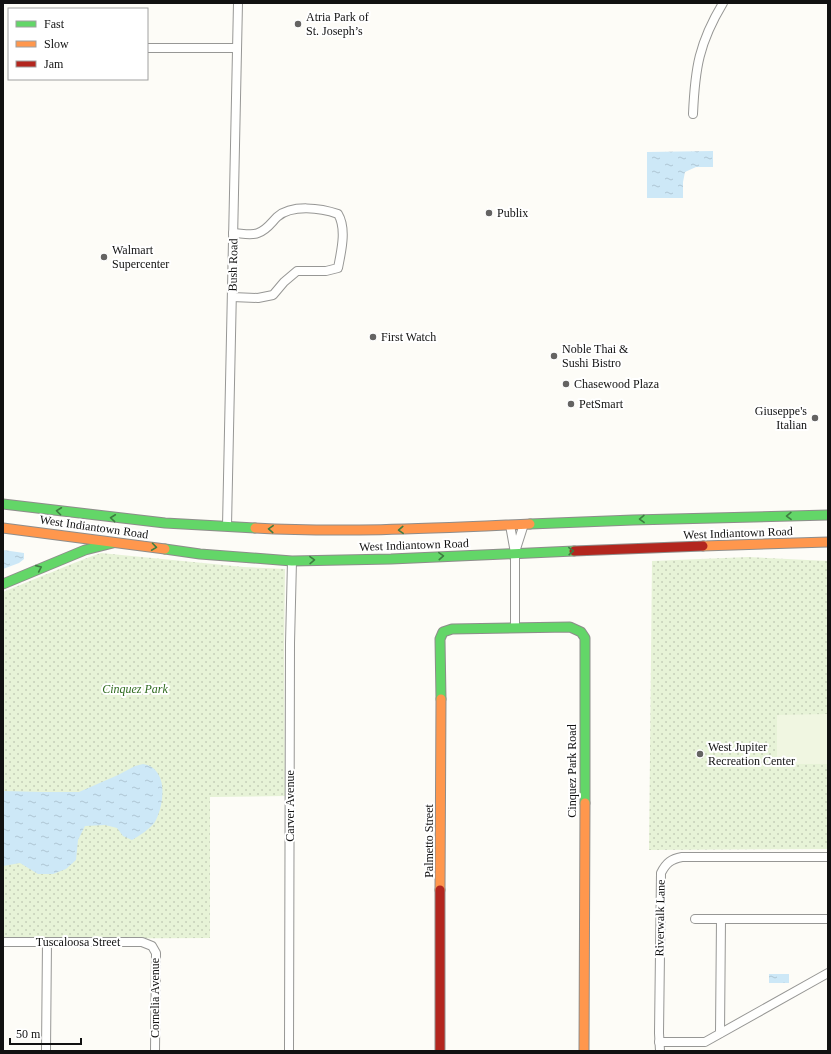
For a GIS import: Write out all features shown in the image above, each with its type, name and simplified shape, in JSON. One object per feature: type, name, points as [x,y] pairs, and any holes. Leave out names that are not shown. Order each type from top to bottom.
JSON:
[{"type":"main road","name":"West Indiantown Road","points":[[3,504],[165,523],[298,530],[391,530],[633,520],[828,515]]},
{"type":"main road","name":"West Indiantown Road","points":[[3,528],[200,554],[292,561],[391,559],[828,542]]},
{"type":"main road","points":[[3,584],[85,550],[116,542]]},
{"type":"main road","name":"Cinquez Park Road","points":[[443,632],[452,629],[570,627],[581,632],[585,638],[584,1051]]},
{"type":"main road","name":"Palmetto Street","points":[[440,1051],[440,639],[443,632]]},
{"type":"street","name":"Bush Road","points":[[227,526],[238,3]]},
{"type":"street","points":[[693,114],[697,63],[703,42],[723,3]]},
{"type":"street","points":[[148,48],[237,48]]},
{"type":"street","points":[[232,297],[258,298],[273,295],[284,282],[297,271],[326,271],[338,268],[341,252],[342,220],[338,214],[322,209],[287,211],[257,234],[233,233]]},
{"type":"street","points":[[515,553],[524,524]]},
{"type":"street","points":[[510,525],[515,553],[515,628]]},
{"type":"street","name":"Carver Avenue","points":[[289,1051],[290,643],[292,561]]},
{"type":"street","name":"Riverwalk Lane","points":[[660,1051],[661,873],[664,867],[675,858],[682,857],[828,857]]},
{"type":"street","points":[[695,919],[828,919]]},
{"type":"street","points":[[720,1034],[721,919]]},
{"type":"street","name":"Tuscaloosa Street","points":[[3,942],[142,942],[152,946]]},
{"type":"street","points":[[46,1051],[47,942]]},
{"type":"street","name":"Cornelia Avenue","points":[[152,946],[156,953],[155,1051]]},
{"type":"street","points":[[659,1042],[705,1042],[828,974]]},
{"type":"green space","name":"Cinquez Park","points":[[101,553],[244,567],[285,569],[285,796],[210,797],[210,938],[3,939],[3,592]]},
{"type":"green space","points":[[748,557],[828,561],[828,849],[649,850],[652,561]]},
{"type":"green space","points":[[828,714],[828,764],[777,764],[777,715]]},
{"type":"water","points":[[713,151],[713,167],[696,167],[685,172],[683,182],[683,198],[647,198],[647,152]]},
{"type":"water","points":[[3,550],[24,553],[24,559],[19,563],[3,569]]},
{"type":"water","points":[[143,764],[151,767],[157,772],[162,787],[159,813],[152,826],[146,831],[132,840],[123,836],[117,828],[105,825],[85,826],[78,840],[76,860],[66,869],[53,874],[38,874],[20,863],[3,866],[3,791],[79,792],[135,766]]},
{"type":"water","points":[[769,974],[789,974],[789,983],[769,983]]},
{"type":"traffic: fast","points":[[3,504],[165,523],[255,528]]},
{"type":"traffic: fast","points":[[530,524],[828,515]]},
{"type":"traffic: fast","points":[[3,584],[85,550],[113,543]]},
{"type":"traffic: fast","points":[[165,549],[200,554],[292,561],[391,559],[574,551]]},
{"type":"traffic: fast","points":[[441,699],[440,639],[443,632],[452,629],[570,627],[581,632],[585,638],[585,803]]},
{"type":"traffic: slow","points":[[255,528],[358,530],[530,524]]},
{"type":"traffic: slow","points":[[3,528],[165,549]]},
{"type":"traffic: slow","points":[[703,546],[828,542]]},
{"type":"traffic: slow","points":[[440,890],[441,699]]},
{"type":"traffic: slow","points":[[584,1051],[585,803]]},
{"type":"traffic: jam","points":[[574,551],[703,546]]},
{"type":"traffic: jam","points":[[440,890],[440,1051]]},
{"type":"place","name":"Atria Park of St. Joseph’s","points":[[298,24]]},
{"type":"place","name":"Publix","points":[[489,213]]},
{"type":"place","name":"Walmart Supercenter","points":[[104,257]]},
{"type":"place","name":"First Watch","points":[[373,337]]},
{"type":"place","name":"Noble Thai & Sushi Bistro","points":[[554,356]]},
{"type":"place","name":"Chasewood Plaza","points":[[566,384]]},
{"type":"place","name":"PetSmart","points":[[571,404]]},
{"type":"place","name":"Giuseppe's Italian","points":[[815,418]]},
{"type":"place","name":"West Jupiter Recreation Center","points":[[700,754]]}]
